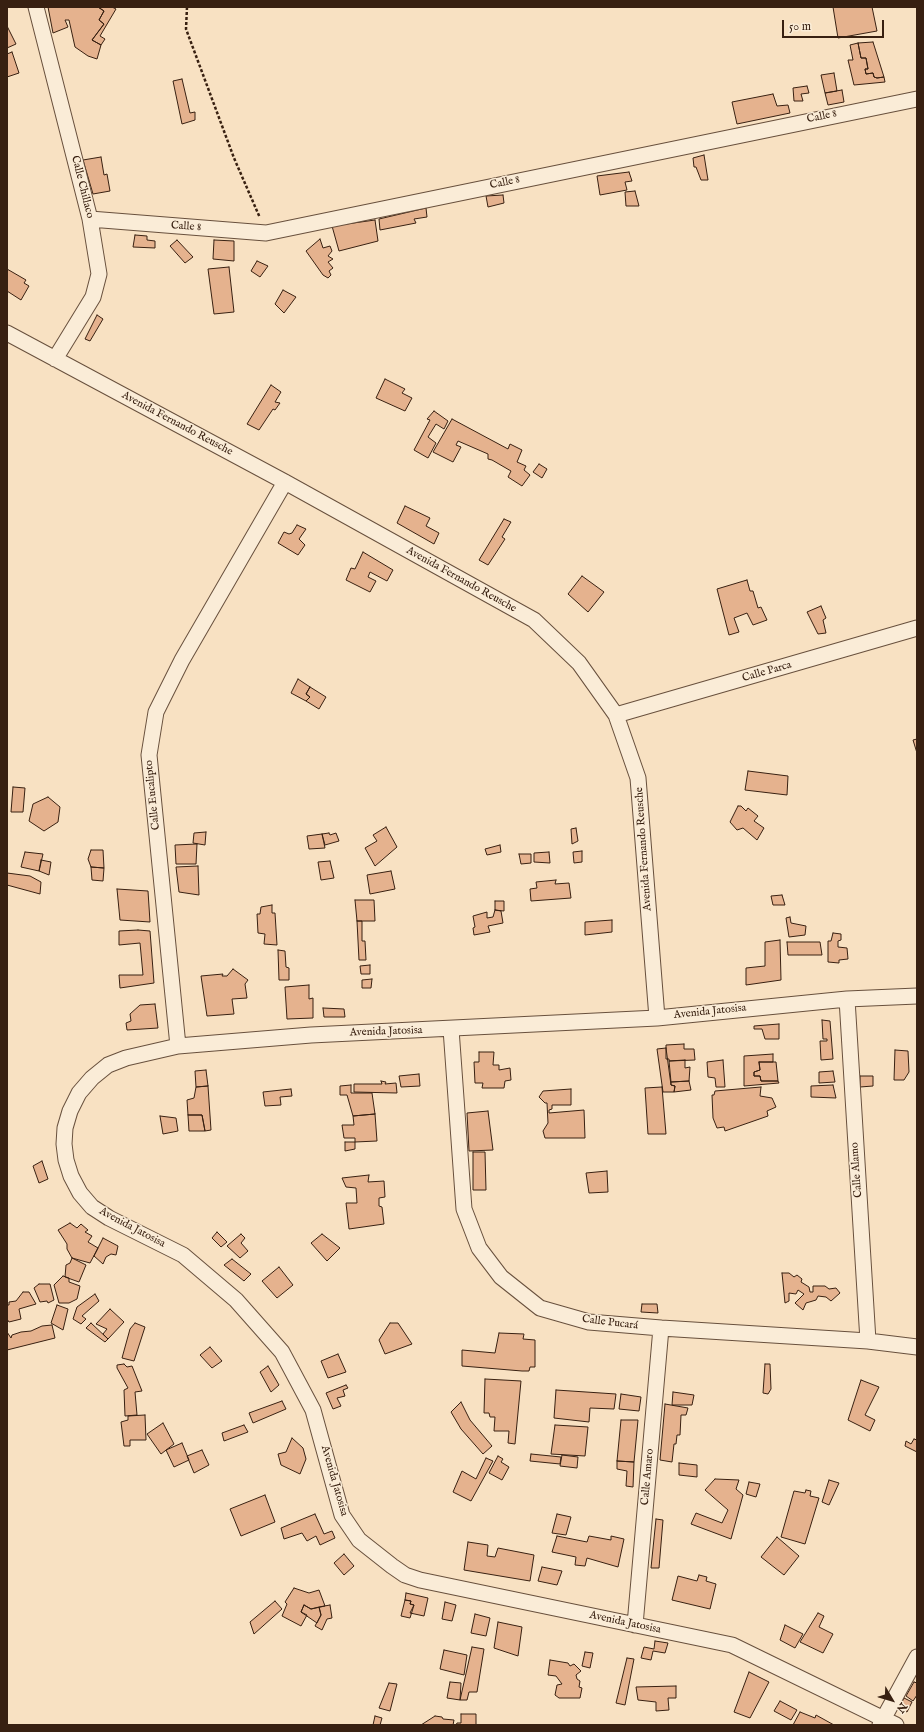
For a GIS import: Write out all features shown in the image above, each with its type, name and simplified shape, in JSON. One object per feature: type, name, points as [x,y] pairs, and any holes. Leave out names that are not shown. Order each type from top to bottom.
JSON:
[{"type":"street","name":"Calle Chillaco","points":[[36,7],[90,220],[99,274],[93,297],[55,359]]},
{"type":"street","name":"Calle 8","points":[[90,220],[266,233],[917,99]]},
{"type":"street","name":"Avenida Fernando Reusche","points":[[7,333],[285,482],[534,620],[579,663],[616,715],[638,778],[657,1018]]},
{"type":"street","name":"Calle Eucalipto","points":[[178,1046],[149,755],[156,712],[182,660],[285,482]]},
{"type":"street","name":"Calle Parca","points":[[616,715],[917,628]]},
{"type":"street","name":"Avenida Jatosisa","points":[[887,1723],[732,1645],[420,1580],[405,1574],[392,1566],[359,1540],[342,1515],[313,1410],[282,1352],[236,1300],[183,1255],[109,1218],[92,1207],[80,1193],[69,1170],[64,1144],[65,1128],[70,1111],[79,1093],[92,1078],[108,1065],[126,1058],[178,1046],[311,1035],[657,1018],[847,999],[917,996]]},
{"type":"street","name":"Calle Alamo","points":[[847,999],[868,1341]]},
{"type":"street","name":"Calle Pucará","points":[[451,1029],[464,1209],[479,1248],[501,1277],[540,1308],[589,1322],[868,1341],[917,1347]]},
{"type":"street","name":"Calle Amaro","points":[[635,1625],[661,1328]]},
{"type":"street","points":[[887,1723],[917,1657]]},
{"type":"path","points":[[187,7],[186,29],[234,158],[266,233]]},
{"type":"building","points":[[48,7],[98,7],[104,11],[99,20],[104,24],[92,40],[101,45],[97,59],[88,56],[75,47],[69,20],[65,20],[68,27],[53,33]]},
{"type":"building","points":[[98,7],[112,7],[116,9],[100,36],[105,39],[101,45],[92,40],[104,24],[99,20],[104,11]]},
{"type":"building","points":[[833,7],[872,7],[877,31],[838,38]]},
{"type":"building","points":[[7,26],[16,44],[7,48]]},
{"type":"building","points":[[873,42],[884,77],[874,77],[873,73],[866,74],[865,69],[868,69],[866,58],[861,58],[858,43]]},
{"type":"building","points":[[858,43],[861,58],[866,58],[868,69],[865,69],[866,74],[873,73],[874,77],[877,78],[884,77],[885,82],[854,85],[848,60],[853,60],[850,45]]},
{"type":"building","points":[[12,52],[19,73],[7,77],[7,54]]},
{"type":"building","points":[[834,73],[837,91],[825,93],[821,75]]},
{"type":"building","points":[[182,79],[190,113],[195,112],[195,120],[182,124],[173,81]]},
{"type":"building","points":[[807,86],[809,93],[801,94],[803,101],[794,101],[793,88]]},
{"type":"building","points":[[842,90],[844,102],[828,105],[825,93]]},
{"type":"building","points":[[773,94],[777,106],[788,105],[790,113],[737,124],[732,102]]},
{"type":"building","points":[[704,155],[708,180],[701,180],[696,167],[694,167],[693,158]]},
{"type":"building","points":[[101,157],[104,175],[107,174],[110,191],[93,194],[83,160]]},
{"type":"building","points":[[629,172],[632,181],[625,182],[627,190],[600,195],[597,176]]},
{"type":"building","points":[[635,191],[639,206],[626,206],[625,192]]},
{"type":"building","points":[[503,195],[504,203],[488,207],[486,196]]},
{"type":"building","points":[[426,208],[427,217],[414,219],[416,223],[380,230],[379,219]]},
{"type":"building","points":[[375,220],[378,241],[339,251],[332,226]]},
{"type":"building","points":[[135,235],[147,236],[147,240],[155,241],[155,248],[133,247]]},
{"type":"building","points":[[320,239],[323,248],[330,246],[332,251],[328,256],[333,259],[328,262],[333,268],[329,271],[331,275],[328,278],[323,275],[306,251]]},
{"type":"building","points":[[177,240],[193,257],[185,263],[170,246]]},
{"type":"building","points":[[214,240],[234,241],[234,261],[213,259]]},
{"type":"building","points":[[257,261],[268,266],[260,277],[251,271]]},
{"type":"building","points":[[229,267],[234,312],[214,314],[208,269]]},
{"type":"building","points":[[7,269],[26,280],[24,283],[29,286],[21,300],[7,291]]},
{"type":"building","points":[[283,290],[296,297],[284,313],[275,304]]},
{"type":"building","points":[[97,315],[103,319],[90,341],[85,339]]},
{"type":"building","points":[[385,379],[405,389],[402,393],[412,398],[405,411],[376,398]]},
{"type":"building","points":[[271,385],[281,392],[275,402],[280,403],[275,410],[273,409],[259,430],[247,424]]},
{"type":"building","points":[[434,411],[448,421],[444,429],[436,424],[428,437],[436,443],[428,458],[414,450],[430,420],[427,419]]},
{"type":"building","points":[[452,419],[508,449],[510,444],[522,450],[517,462],[526,466],[524,470],[530,475],[522,486],[508,477],[511,471],[488,459],[488,454],[458,441],[456,445],[461,447],[453,462],[433,452]]},
{"type":"building","points":[[539,464],[547,469],[542,478],[533,472]]},
{"type":"building","points":[[405,506],[430,518],[426,526],[439,533],[434,544],[397,523]]},
{"type":"building","points":[[504,519],[511,522],[502,537],[505,539],[488,565],[479,560]]},
{"type":"building","points":[[297,525],[306,529],[299,539],[305,545],[298,555],[278,543],[284,532],[289,534],[292,533]]},
{"type":"building","points":[[363,552],[393,570],[387,581],[370,572],[368,577],[376,581],[370,592],[346,580],[351,568],[355,569]]},
{"type":"building","points":[[582,576],[604,592],[588,612],[568,594]]},
{"type":"building","points":[[747,580],[750,591],[753,591],[758,608],[761,607],[767,620],[753,625],[747,613],[734,618],[739,632],[729,635],[717,589]]},
{"type":"building","points":[[821,606],[826,618],[823,620],[826,633],[818,634],[807,612]]},
{"type":"building","points":[[298,679],[310,687],[306,694],[310,697],[306,701],[291,693]]},
{"type":"building","points":[[310,687],[326,697],[319,709],[306,701],[310,697],[306,694]]},
{"type":"building","points":[[917,739],[917,753],[913,740]]},
{"type":"building","points":[[748,771],[788,776],[787,795],[745,790]]},
{"type":"building","points":[[13,787],[25,788],[23,812],[11,812]]},
{"type":"building","points":[[48,797],[60,807],[58,822],[44,831],[29,821],[33,804]]},
{"type":"building","points":[[738,806],[741,806],[746,811],[748,808],[758,816],[754,821],[764,828],[757,840],[743,828],[737,830],[730,822]]},
{"type":"building","points":[[386,827],[397,847],[375,866],[365,848],[377,841],[373,835]]},
{"type":"building","points":[[576,828],[578,841],[572,844],[571,829]]},
{"type":"building","points":[[206,832],[205,845],[193,843],[194,833]]},
{"type":"building","points":[[329,833],[330,835],[336,833],[339,841],[325,845],[322,834]]},
{"type":"building","points":[[322,834],[325,848],[309,849],[307,836]]},
{"type":"building","points":[[197,844],[196,864],[176,864],[175,845]]},
{"type":"building","points":[[500,845],[501,852],[487,855],[485,849]]},
{"type":"building","points":[[91,850],[103,850],[104,868],[91,867],[88,859]]},
{"type":"building","points":[[582,851],[582,862],[574,863],[573,852]]},
{"type":"building","points":[[25,852],[43,854],[39,871],[21,867]]},
{"type":"building","points":[[549,852],[550,863],[534,862],[534,853]]},
{"type":"building","points":[[519,854],[531,854],[531,863],[521,864]]},
{"type":"building","points":[[41,860],[51,862],[49,875],[39,871]]},
{"type":"building","points":[[330,861],[334,878],[321,880],[318,862]]},
{"type":"building","points":[[198,866],[199,895],[179,892],[176,867]]},
{"type":"building","points":[[91,867],[104,868],[103,881],[92,880]]},
{"type":"building","points":[[391,871],[395,889],[370,894],[367,875]]},
{"type":"building","points":[[7,873],[30,876],[41,882],[40,894],[7,885]]},
{"type":"building","points":[[556,880],[555,884],[569,883],[571,898],[531,901],[530,889],[537,888],[536,882]]},
{"type":"building","points":[[117,889],[148,891],[150,922],[120,920]]},
{"type":"building","points":[[782,895],[785,905],[773,905],[771,896]]},
{"type":"building","points":[[355,900],[374,900],[375,921],[357,921]]},
{"type":"building","points":[[495,901],[504,901],[504,911],[495,910]]},
{"type":"building","points":[[272,905],[272,913],[275,913],[277,945],[264,944],[265,934],[258,933],[257,914],[260,914],[261,907]]},
{"type":"building","points":[[495,910],[501,911],[503,923],[488,926],[490,932],[474,935],[473,928],[475,927],[473,916],[487,912],[487,918],[493,917]]},
{"type":"building","points":[[790,917],[791,923],[806,926],[805,935],[789,937],[786,918]]},
{"type":"building","points":[[612,920],[612,932],[585,935],[585,922]]},
{"type":"building","points":[[357,921],[362,921],[362,941],[365,941],[366,960],[359,960]]},
{"type":"building","points":[[119,931],[150,931],[154,983],[120,988],[119,975],[143,975],[140,943],[119,945]]},
{"type":"building","points":[[833,933],[841,934],[841,940],[838,941],[838,947],[847,948],[848,959],[839,960],[839,963],[828,962],[828,941],[831,941]]},
{"type":"building","points":[[780,940],[781,980],[746,985],[746,968],[765,966],[765,942]]},
{"type":"building","points":[[787,942],[820,942],[822,955],[788,955]]},
{"type":"building","points":[[278,950],[285,951],[286,967],[289,968],[289,980],[279,980]]},
{"type":"building","points":[[370,965],[370,974],[361,974],[360,966]]},
{"type":"building","points":[[233,969],[248,980],[245,984],[247,998],[232,999],[234,1014],[207,1016],[201,976],[223,974],[222,976],[227,976]]},
{"type":"building","points":[[372,979],[371,988],[362,988],[362,980]]},
{"type":"building","points":[[309,985],[309,999],[313,998],[313,1018],[287,1019],[285,987]]},
{"type":"building","points":[[155,1004],[158,1028],[127,1030],[126,1023],[131,1021],[130,1014],[140,1005]]},
{"type":"building","points":[[323,1008],[344,1009],[345,1017],[324,1017]]},
{"type":"building","points":[[822,1020],[830,1021],[833,1059],[821,1060],[820,1041],[827,1041],[827,1039],[823,1039]]},
{"type":"building","points":[[779,1024],[779,1039],[765,1039],[762,1029],[754,1029],[754,1026]]},
{"type":"building","points":[[684,1044],[684,1049],[694,1049],[695,1060],[669,1061],[669,1059],[666,1059],[666,1045]]},
{"type":"building","points":[[666,1048],[671,1085],[675,1086],[674,1092],[663,1092],[657,1049]]},
{"type":"building","points":[[895,1050],[908,1051],[909,1072],[904,1080],[894,1080]]},
{"type":"building","points":[[479,1052],[494,1052],[493,1065],[499,1065],[499,1070],[510,1068],[511,1080],[505,1081],[504,1088],[482,1088],[483,1083],[475,1083],[474,1062],[479,1062]]},
{"type":"building","points":[[773,1054],[773,1062],[759,1062],[760,1070],[754,1072],[754,1076],[760,1076],[761,1081],[778,1081],[779,1083],[744,1086],[744,1056]]},
{"type":"building","points":[[685,1060],[685,1068],[690,1067],[689,1081],[671,1082],[669,1061]]},
{"type":"building","points":[[723,1060],[725,1087],[716,1087],[715,1078],[708,1077],[707,1062]]},
{"type":"building","points":[[759,1062],[776,1062],[778,1081],[761,1081],[760,1076],[754,1076],[754,1072],[760,1070]]},
{"type":"building","points":[[206,1070],[208,1086],[196,1087],[195,1071]]},
{"type":"building","points":[[833,1071],[835,1082],[819,1083],[819,1072]]},
{"type":"building","points":[[419,1074],[420,1086],[401,1087],[399,1076]]},
{"type":"building","points":[[860,1076],[873,1076],[873,1086],[860,1087]]},
{"type":"building","points":[[381,1081],[386,1082],[385,1084],[396,1083],[397,1093],[354,1092],[354,1084],[382,1084]]},
{"type":"building","points":[[689,1081],[691,1090],[674,1092],[675,1086],[671,1085],[671,1082]]},
{"type":"building","points":[[351,1085],[351,1093],[372,1093],[375,1114],[353,1116],[347,1095],[340,1095],[340,1086]]},
{"type":"building","points":[[833,1085],[836,1098],[811,1097],[811,1086]]},
{"type":"building","points":[[208,1086],[211,1130],[205,1131],[202,1115],[188,1115],[187,1100],[194,1098],[196,1087]]},
{"type":"building","points":[[662,1087],[666,1134],[648,1134],[645,1088]]},
{"type":"building","points":[[761,1087],[760,1096],[772,1098],[776,1107],[767,1111],[768,1116],[725,1131],[724,1127],[717,1128],[713,1118],[712,1095],[714,1095],[715,1091]]},
{"type":"building","points":[[291,1089],[292,1096],[280,1097],[281,1105],[265,1106],[263,1092]]},
{"type":"building","points":[[571,1089],[571,1105],[552,1105],[552,1109],[549,1110],[549,1113],[584,1110],[585,1138],[545,1138],[543,1131],[548,1123],[547,1103],[539,1097],[543,1091]]},
{"type":"building","points":[[488,1111],[493,1150],[469,1151],[467,1113]]},
{"type":"building","points":[[375,1114],[377,1141],[355,1142],[355,1138],[344,1138],[342,1125],[354,1125],[353,1116]]},
{"type":"building","points":[[188,1115],[202,1115],[205,1131],[189,1131]]},
{"type":"building","points":[[160,1116],[176,1118],[178,1131],[163,1134]]},
{"type":"building","points":[[345,1142],[355,1142],[355,1149],[345,1151]]},
{"type":"building","points":[[473,1152],[485,1152],[486,1190],[473,1190]]},
{"type":"building","points":[[42,1161],[48,1179],[39,1183],[33,1166]]},
{"type":"building","points":[[607,1171],[608,1192],[589,1193],[586,1173]]},
{"type":"building","points":[[369,1175],[368,1182],[384,1181],[385,1197],[379,1198],[379,1206],[382,1207],[384,1224],[349,1229],[346,1203],[357,1203],[356,1188],[346,1187],[342,1178]]},
{"type":"building","points":[[70,1223],[77,1228],[81,1224],[88,1230],[85,1232],[92,1236],[88,1242],[98,1248],[90,1263],[72,1258],[67,1249],[67,1244],[58,1230]]},
{"type":"building","points":[[217,1232],[227,1242],[221,1247],[212,1238]]},
{"type":"building","points":[[241,1234],[245,1238],[241,1243],[248,1251],[240,1258],[227,1246]]},
{"type":"building","points":[[322,1234],[340,1248],[327,1261],[311,1243]]},
{"type":"building","points":[[103,1238],[118,1246],[116,1255],[111,1254],[106,1257],[103,1264],[94,1256]]},
{"type":"building","points":[[72,1258],[86,1265],[79,1282],[65,1277],[66,1265],[70,1263]]},
{"type":"building","points":[[232,1259],[251,1274],[244,1281],[224,1265]]},
{"type":"building","points":[[279,1267],[293,1285],[277,1298],[262,1281]]},
{"type":"building","points":[[782,1273],[789,1273],[794,1277],[797,1275],[802,1279],[801,1282],[809,1287],[810,1292],[813,1292],[813,1286],[825,1286],[829,1289],[836,1288],[840,1293],[831,1301],[826,1297],[818,1296],[816,1300],[806,1303],[803,1310],[795,1303],[804,1294],[798,1290],[796,1294],[789,1293],[789,1301],[785,1303]]},
{"type":"building","points":[[63,1276],[69,1278],[69,1282],[80,1286],[77,1299],[69,1303],[59,1303],[54,1285]]},
{"type":"building","points":[[39,1284],[50,1284],[54,1300],[48,1303],[47,1301],[40,1302],[34,1288]]},
{"type":"building","points":[[23,1292],[29,1292],[36,1304],[19,1309],[21,1319],[9,1322],[7,1319],[7,1305],[9,1305],[9,1302],[16,1301]]},
{"type":"building","points":[[95,1294],[99,1301],[82,1316],[86,1319],[81,1324],[73,1319],[77,1307]]},
{"type":"building","points":[[642,1304],[657,1304],[658,1313],[641,1312]]},
{"type":"building","points":[[57,1305],[68,1309],[63,1330],[51,1323]]},
{"type":"building","points":[[110,1309],[124,1322],[108,1339],[103,1334],[107,1329],[96,1324]]},
{"type":"building","points":[[91,1323],[108,1339],[105,1342],[86,1328]]},
{"type":"building","points":[[135,1323],[145,1327],[134,1361],[122,1358],[130,1329]]},
{"type":"building","points":[[390,1323],[398,1323],[412,1344],[385,1354],[379,1340]]},
{"type":"building","points":[[52,1325],[55,1338],[7,1350],[7,1332],[11,1338],[12,1335],[21,1332],[31,1331],[42,1326]]},
{"type":"building","points":[[499,1333],[524,1334],[523,1339],[535,1340],[535,1367],[530,1367],[529,1371],[522,1371],[462,1366],[462,1350],[495,1353]]},
{"type":"building","points":[[210,1347],[222,1361],[212,1368],[200,1355]]},
{"type":"building","points":[[338,1354],[346,1372],[328,1378],[321,1361]]},
{"type":"building","points":[[124,1364],[127,1367],[132,1366],[142,1391],[135,1392],[137,1415],[125,1416],[124,1390],[128,1388],[117,1368],[117,1365]]},
{"type":"building","points":[[765,1364],[770,1364],[771,1389],[768,1394],[763,1393]]},
{"type":"building","points":[[268,1366],[279,1385],[271,1392],[260,1372]]},
{"type":"building","points":[[485,1379],[521,1381],[515,1444],[508,1443],[509,1431],[494,1431],[495,1417],[490,1417],[489,1413],[484,1413]]},
{"type":"building","points":[[861,1380],[879,1387],[865,1415],[875,1420],[870,1431],[848,1420]]},
{"type":"building","points":[[346,1385],[348,1388],[343,1390],[345,1396],[337,1398],[341,1406],[333,1409],[326,1393]]},
{"type":"building","points":[[556,1390],[616,1394],[614,1409],[590,1408],[589,1422],[554,1418]]},
{"type":"building","points":[[673,1392],[694,1395],[692,1405],[672,1405]]},
{"type":"building","points":[[621,1394],[641,1397],[639,1411],[619,1409]]},
{"type":"building","points":[[282,1401],[286,1409],[253,1423],[249,1413]]},
{"type":"building","points":[[461,1402],[470,1420],[492,1446],[483,1454],[461,1429],[451,1412]]},
{"type":"building","points":[[665,1404],[688,1408],[686,1415],[681,1415],[680,1435],[677,1435],[676,1444],[674,1444],[672,1462],[660,1460]]},
{"type":"building","points":[[145,1415],[146,1440],[130,1440],[130,1446],[124,1446],[121,1422],[128,1420],[128,1416]]},
{"type":"building","points":[[621,1420],[638,1420],[634,1462],[617,1461]]},
{"type":"building","points":[[163,1423],[174,1444],[161,1454],[147,1434]]},
{"type":"building","points":[[244,1425],[248,1432],[224,1441],[222,1433]]},
{"type":"building","points":[[555,1425],[588,1427],[585,1456],[551,1454]]},
{"type":"building","points":[[292,1438],[303,1448],[306,1459],[300,1474],[281,1465],[278,1454],[286,1452]]},
{"type":"building","points":[[914,1439],[917,1440],[917,1452],[905,1446],[906,1441],[911,1444]]},
{"type":"building","points":[[182,1443],[189,1460],[174,1467],[166,1450]]},
{"type":"building","points":[[202,1450],[209,1465],[194,1473],[187,1456]]},
{"type":"building","points":[[531,1454],[561,1457],[560,1464],[530,1461]]},
{"type":"building","points":[[562,1455],[578,1457],[577,1468],[560,1466]]},
{"type":"building","points":[[498,1456],[503,1459],[501,1462],[509,1467],[502,1480],[489,1473]]},
{"type":"building","points":[[486,1458],[493,1461],[471,1501],[453,1492],[462,1471],[476,1479]]},
{"type":"building","points":[[617,1461],[634,1462],[633,1487],[626,1486],[627,1471],[617,1469]]},
{"type":"building","points":[[679,1463],[697,1465],[697,1477],[679,1475]]},
{"type":"building","points":[[715,1479],[739,1480],[736,1489],[743,1495],[731,1539],[691,1524],[696,1513],[722,1523],[728,1510],[705,1490]]},
{"type":"building","points":[[829,1480],[839,1483],[829,1505],[822,1502]]},
{"type":"building","points":[[749,1482],[760,1484],[756,1497],[746,1494]]},
{"type":"building","points":[[806,1490],[811,1491],[810,1496],[819,1498],[805,1544],[781,1537],[794,1491],[805,1493]]},
{"type":"building","points":[[265,1495],[275,1522],[241,1536],[230,1509]]},
{"type":"building","points":[[315,1514],[324,1534],[332,1531],[335,1538],[320,1545],[316,1536],[307,1541],[302,1533],[284,1539],[281,1528]]},
{"type":"building","points":[[557,1514],[571,1517],[566,1535],[552,1533]]},
{"type":"building","points":[[656,1519],[663,1520],[659,1568],[651,1568]]},
{"type":"building","points":[[557,1536],[587,1542],[589,1536],[611,1540],[611,1536],[624,1539],[618,1567],[587,1558],[585,1566],[575,1565],[576,1557],[552,1552]]},
{"type":"building","points":[[777,1537],[799,1556],[784,1575],[761,1557]]},
{"type":"building","points":[[468,1542],[488,1545],[487,1556],[495,1557],[498,1548],[534,1555],[530,1581],[464,1570]]},
{"type":"building","points":[[344,1554],[354,1566],[344,1575],[334,1563]]},
{"type":"building","points":[[542,1567],[562,1571],[557,1585],[538,1581]]},
{"type":"building","points":[[699,1575],[707,1577],[706,1581],[716,1584],[710,1609],[672,1600],[678,1576],[697,1581]]},
{"type":"building","points":[[294,1588],[309,1593],[319,1590],[325,1606],[311,1609],[304,1605],[301,1612],[307,1615],[301,1626],[282,1616],[287,1604],[285,1602]]},
{"type":"building","points":[[406,1593],[428,1598],[424,1616],[410,1613],[414,1605],[410,1604],[411,1601],[405,1600]]},
{"type":"building","points":[[405,1600],[411,1601],[410,1604],[414,1605],[410,1618],[401,1616]]},
{"type":"building","points":[[275,1601],[282,1609],[254,1634],[250,1622]]},
{"type":"building","points":[[445,1602],[456,1605],[452,1621],[442,1619]]},
{"type":"building","points":[[304,1605],[311,1609],[319,1607],[321,1615],[317,1623],[301,1612]]},
{"type":"building","points":[[330,1605],[332,1618],[327,1619],[322,1630],[315,1626],[321,1615],[319,1607]]},
{"type":"building","points":[[818,1613],[824,1616],[819,1627],[833,1634],[823,1653],[800,1642]]},
{"type":"building","points":[[475,1614],[490,1618],[486,1636],[471,1633]]},
{"type":"building","points":[[498,1622],[522,1627],[518,1656],[494,1648]]},
{"type":"building","points":[[785,1625],[803,1634],[795,1648],[780,1640]]},
{"type":"building","points":[[655,1641],[668,1643],[665,1653],[653,1651],[651,1660],[641,1658],[644,1647],[654,1649]]},
{"type":"building","points":[[472,1647],[484,1649],[477,1692],[469,1692],[467,1700],[460,1700]]},
{"type":"building","points":[[444,1650],[467,1655],[464,1675],[440,1669]]},
{"type":"building","points":[[585,1652],[593,1653],[590,1668],[582,1666]]},
{"type":"building","points":[[627,1658],[634,1659],[625,1705],[616,1703]]},
{"type":"building","points":[[550,1660],[568,1663],[570,1666],[574,1664],[581,1671],[576,1675],[577,1679],[580,1681],[579,1687],[582,1688],[580,1698],[559,1698],[555,1695],[557,1685],[562,1684],[556,1676],[548,1675]]},
{"type":"building","points":[[749,1672],[769,1682],[750,1718],[734,1712]]},
{"type":"building","points":[[450,1682],[461,1683],[460,1700],[447,1698]]},
{"type":"building","points":[[914,1682],[917,1683],[917,1695],[913,1701],[906,1696]]},
{"type":"building","points":[[389,1683],[397,1684],[390,1711],[379,1708]]},
{"type":"building","points":[[676,1686],[676,1698],[668,1698],[669,1710],[656,1711],[656,1702],[638,1700],[636,1687]]},
{"type":"building","points":[[904,1698],[912,1702],[907,1712],[899,1708]]},
{"type":"building","points":[[780,1701],[797,1710],[791,1720],[774,1711]]},
{"type":"building","points":[[800,1712],[815,1718],[816,1715],[834,1725],[793,1725]]},
{"type":"building","points":[[461,1714],[476,1714],[476,1725],[456,1725],[457,1723],[461,1723]]},
{"type":"building","points":[[375,1716],[382,1718],[380,1725],[373,1725]]},
{"type":"building","points":[[435,1716],[442,1717],[443,1719],[454,1720],[453,1725],[421,1725]]}]
